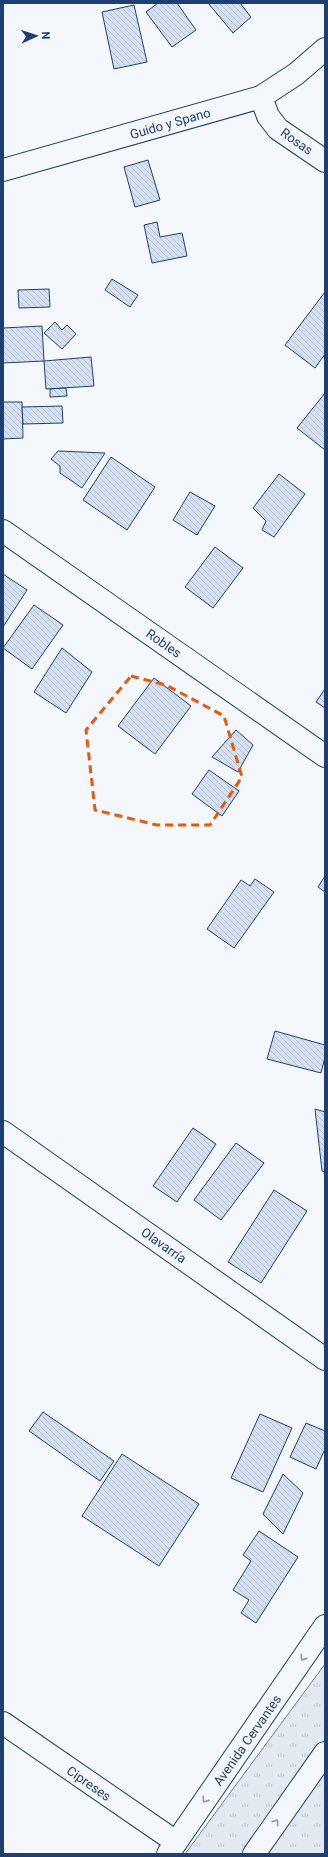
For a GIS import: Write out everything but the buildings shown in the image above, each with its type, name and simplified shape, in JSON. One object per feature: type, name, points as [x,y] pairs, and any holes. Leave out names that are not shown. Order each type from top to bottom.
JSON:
[{"type":"street","name":"Guido y Spano","points":[[3,170],[261,97],[296,74],[325,49]]},
{"type":"street","name":"Rosas","points":[[261,97],[268,116],[278,128],[325,161]]},
{"type":"street","name":"Robles","points":[[3,531],[325,756]]},
{"type":"street","name":"Olavarría","points":[[3,1132],[325,1359]]},
{"type":"street","name":"Avenida Cervantes","points":[[172,1848],[325,1626]]},
{"type":"street","name":"Cipreses","points":[[3,1723],[172,1848]]},
{"type":"street","points":[[254,1854],[325,1752]]},
{"type":"highlighted area","points":[[131,676],[166,685],[224,716],[242,777],[210,825],[157,825],[95,810],[86,730]]},
{"type":"green space","points":[[325,1664],[325,1854],[185,1854]]}]
